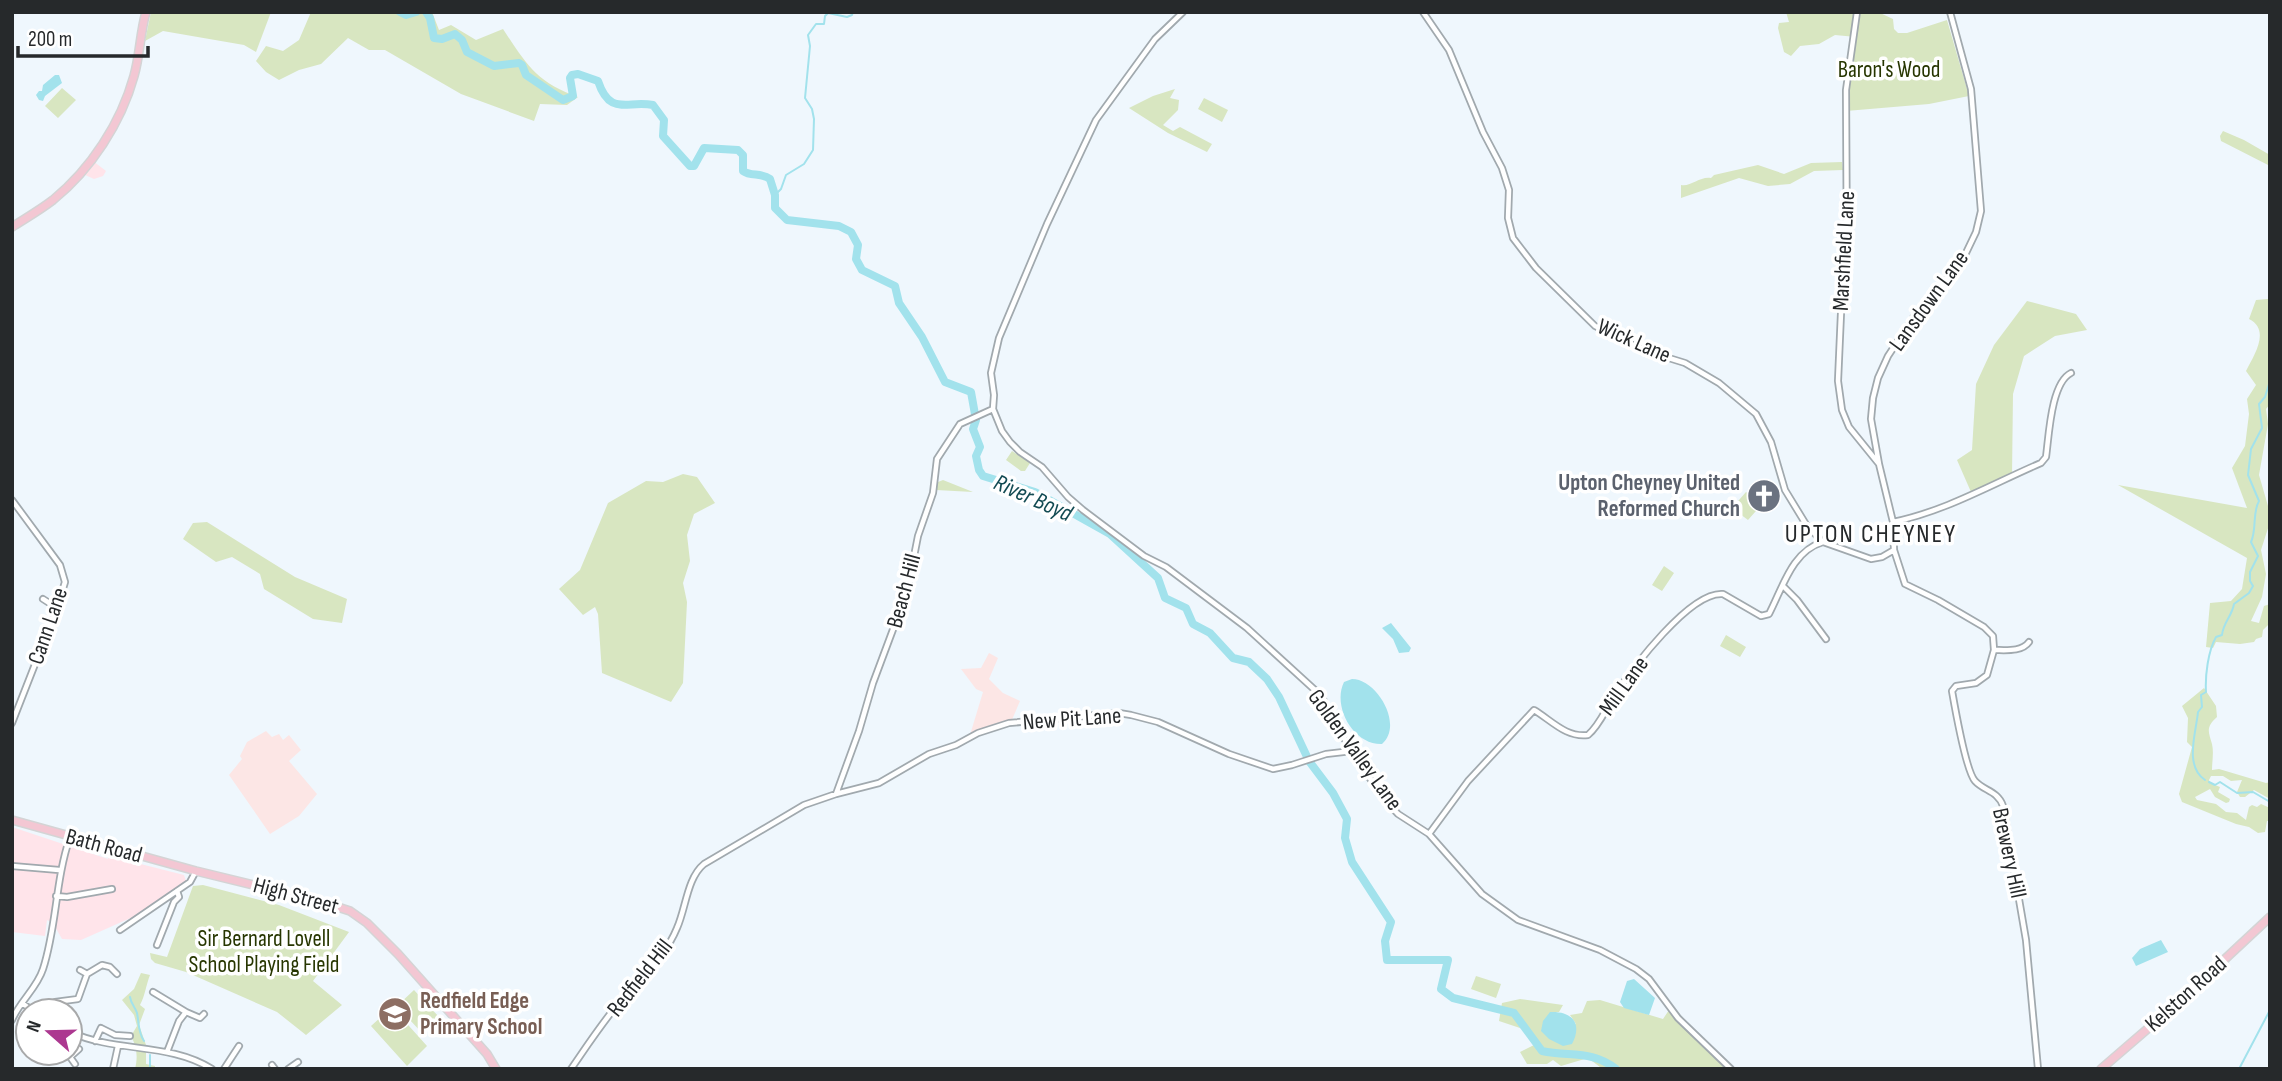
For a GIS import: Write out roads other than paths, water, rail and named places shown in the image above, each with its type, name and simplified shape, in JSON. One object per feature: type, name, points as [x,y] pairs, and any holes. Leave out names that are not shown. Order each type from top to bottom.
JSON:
[{"type":"main road","points":[[12,227],[54,199],[101,148],[130,89],[146,12]]},
{"type":"main road","name":"Bath Road","points":[[12,820],[196,871]]},
{"type":"main road","name":"High Street","points":[[196,871],[350,911],[425,984],[487,1054],[496,1069]]},
{"type":"main road","name":"Kelston Road","points":[[2101,1069],[2270,918]]},
{"type":"street","points":[[993,409],[991,373],[999,338],[1037,246],[1096,120],[1155,39],[1183,12]]},
{"type":"street","name":"Wick Lane","points":[[1423,12],[1449,50],[1483,132],[1502,169],[1509,190],[1508,218],[1513,238],[1555,289],[1595,326],[1643,350],[1685,363],[1719,383],[1756,414],[1771,442],[1784,490],[1807,526],[1823,542],[1871,559],[1882,557],[1894,550]]},
{"type":"street","name":"Marshfield Lane","points":[[1857,12],[1849,63],[1845,116],[1847,268],[1841,313],[1838,381],[1842,410],[1849,427],[1879,464],[1894,522]]},
{"type":"street","name":"Lansdown Lane","points":[[1879,464],[1871,419],[1872,398],[1878,378],[1888,356],[1917,312],[1965,255],[1976,232],[1981,211],[1971,89],[1950,12]]},
{"type":"street","points":[[2029,642],[2025,647],[2017,649],[1994,650],[1993,636],[1988,630],[1905,584],[1894,550],[1894,522],[1919,517],[1950,505],[2041,463],[2046,457],[2056,395],[2063,379],[2071,373]]},
{"type":"street","name":"Beach Hill","points":[[836,794],[907,593],[918,536],[933,492],[937,459],[960,424],[993,409]]},
{"type":"street","name":"Golden Valley Lane","points":[[993,409],[1010,442],[1042,467],[1068,497],[1144,556],[1166,567],[1247,628],[1316,691],[1373,784],[1392,809],[1429,834],[1482,894],[1509,915],[1531,926],[1601,950],[1641,973],[1678,1018],[1731,1069]]},
{"type":"street","name":"Cann Lane","points":[[12,500],[64,573],[64,590],[12,723]]},
{"type":"street","name":"Mill Lane","points":[[1429,834],[1468,781],[1534,710],[1561,729],[1581,736],[1588,735],[1640,661],[1671,625],[1703,598],[1716,593],[1723,594],[1765,616],[1769,614],[1796,560],[1812,545],[1823,542]]},
{"type":"street","points":[[1783,586],[1826,639]]},
{"type":"street","points":[[43,599],[57,608]]},
{"type":"street","name":"Brewery Hill","points":[[1994,650],[1987,675],[1976,682],[1956,686],[1952,691],[1968,768],[1975,781],[1992,791],[2003,806],[2026,940],[2039,1069]]},
{"type":"street","name":"New Pit Lane","points":[[836,794],[879,783],[929,754],[1009,723],[1119,713],[1158,722],[1259,766],[1280,768],[1313,757],[1352,751]]},
{"type":"street","name":"Redfield Hill","points":[[570,1069],[628,992],[667,949],[683,913],[697,870],[794,810],[836,794]]},
{"type":"street","points":[[26,997],[40,975],[59,870],[70,837]]},
{"type":"street","points":[[12,866],[59,870]]},
{"type":"street","points":[[120,930],[190,881],[196,871]]},
{"type":"street","points":[[56,896],[67,897],[111,889]]},
{"type":"street","points":[[158,946],[158,937],[174,902],[179,897],[177,891]]},
{"type":"street","points":[[79,997],[88,974],[106,964],[117,974]]},
{"type":"street","points":[[80,970],[88,974]]},
{"type":"street","points":[[153,992],[161,993],[186,1013],[201,1018]]},
{"type":"street","points":[[184,1006],[186,1013]]},
{"type":"street","points":[[167,1052],[179,1021],[186,1013]]},
{"type":"street","points":[[94,1041],[101,1028],[116,1035],[130,1035]]},
{"type":"street","points":[[84,1037],[118,1046],[192,1058],[212,1069]]},
{"type":"street","points":[[113,1069],[118,1046]]},
{"type":"street","points":[[224,1069],[239,1046]]},
{"type":"street","points":[[288,1069],[298,1062]]},
{"type":"water","points":[[55,75],[59,75],[62,83],[45,96],[43,101],[39,100],[36,95]]},
{"type":"water","points":[[1391,623],[1411,648],[1409,652],[1399,653],[1393,639],[1382,628]]},
{"type":"water","points":[[1352,679],[1370,686],[1385,704],[1390,726],[1388,736],[1382,744],[1362,738],[1354,731],[1343,712],[1341,692],[1344,682]]},
{"type":"water","points":[[2161,940],[2168,952],[2136,966],[2132,958],[2140,949]]},
{"type":"water","points":[[1634,979],[1655,998],[1649,1015],[1624,1008],[1620,1002],[1627,981]]},
{"type":"water","points":[[1550,1012],[1570,1016],[1576,1024],[1572,1044],[1563,1046],[1549,1039],[1541,1031],[1543,1021]]},
{"type":"waterway","name":"River Boyd","points":[[400,12],[406,15],[416,12]]},
{"type":"waterway","name":"River Boyd","points":[[426,12],[434,38],[442,39],[455,34],[462,40],[467,52],[494,66],[519,63],[526,75],[563,100],[573,96],[570,78],[578,74],[598,81],[608,99],[614,103],[653,105],[664,120],[663,136],[690,166],[694,166],[704,148],[738,150],[743,155],[743,171],[770,179],[775,195],[775,208],[787,220],[839,226],[851,232],[858,245],[856,259],[862,270],[895,286],[899,303],[922,337],[945,382],[971,392],[976,420],[973,429],[980,447],[976,456],[983,476],[1035,492],[1110,534],[1158,578],[1165,598],[1186,608],[1193,624],[1210,633],[1233,658],[1249,662],[1267,679],[1279,697],[1309,761],[1333,793],[1347,819],[1345,838],[1352,862],[1391,922],[1385,941],[1387,960],[1448,960],[1441,989],[1453,998],[1514,1013],[1542,1051],[1598,1059],[1616,1069]]},
{"type":"waterway","points":[[775,195],[781,189],[786,175],[804,164],[813,150],[814,119],[812,109],[805,98],[810,46],[808,35],[816,24],[824,24],[828,13],[847,17],[853,12]]},
{"type":"waterway","points":[[2205,780],[2199,774],[2193,758],[2198,712],[2202,707],[2201,695],[2206,692],[2213,643],[2216,637],[2222,635],[2234,604],[2249,593],[2253,586],[2250,572],[2258,556],[2251,542],[2259,501],[2248,475],[2251,449],[2262,428],[2259,404],[2265,397],[2270,381]]},
{"type":"waterway","points":[[2209,782],[2215,785],[2220,782],[2237,793],[2253,792],[2270,802]]},
{"type":"waterway","points":[[130,997],[144,1041]]},
{"type":"waterway","points":[[2239,1069],[2270,1010]]},
{"type":"waterway","points":[[150,1055],[150,1069]]},
{"type":"place","name":"Upton Cheyney United Reformed Church","points":[[1764,496]]},
{"type":"place","name":"Redfield Edge Primary School","points":[[395,1014]]},
{"type":"district","name":"UPTON CHEYNEY","points":[[1871,534]]},
{"type":"park label","name":"Baron's Wood","points":[[1889,70]]},
{"type":"park label","name":"Sir Bernard Lovell School Playing Field","points":[[264,952]]}]
